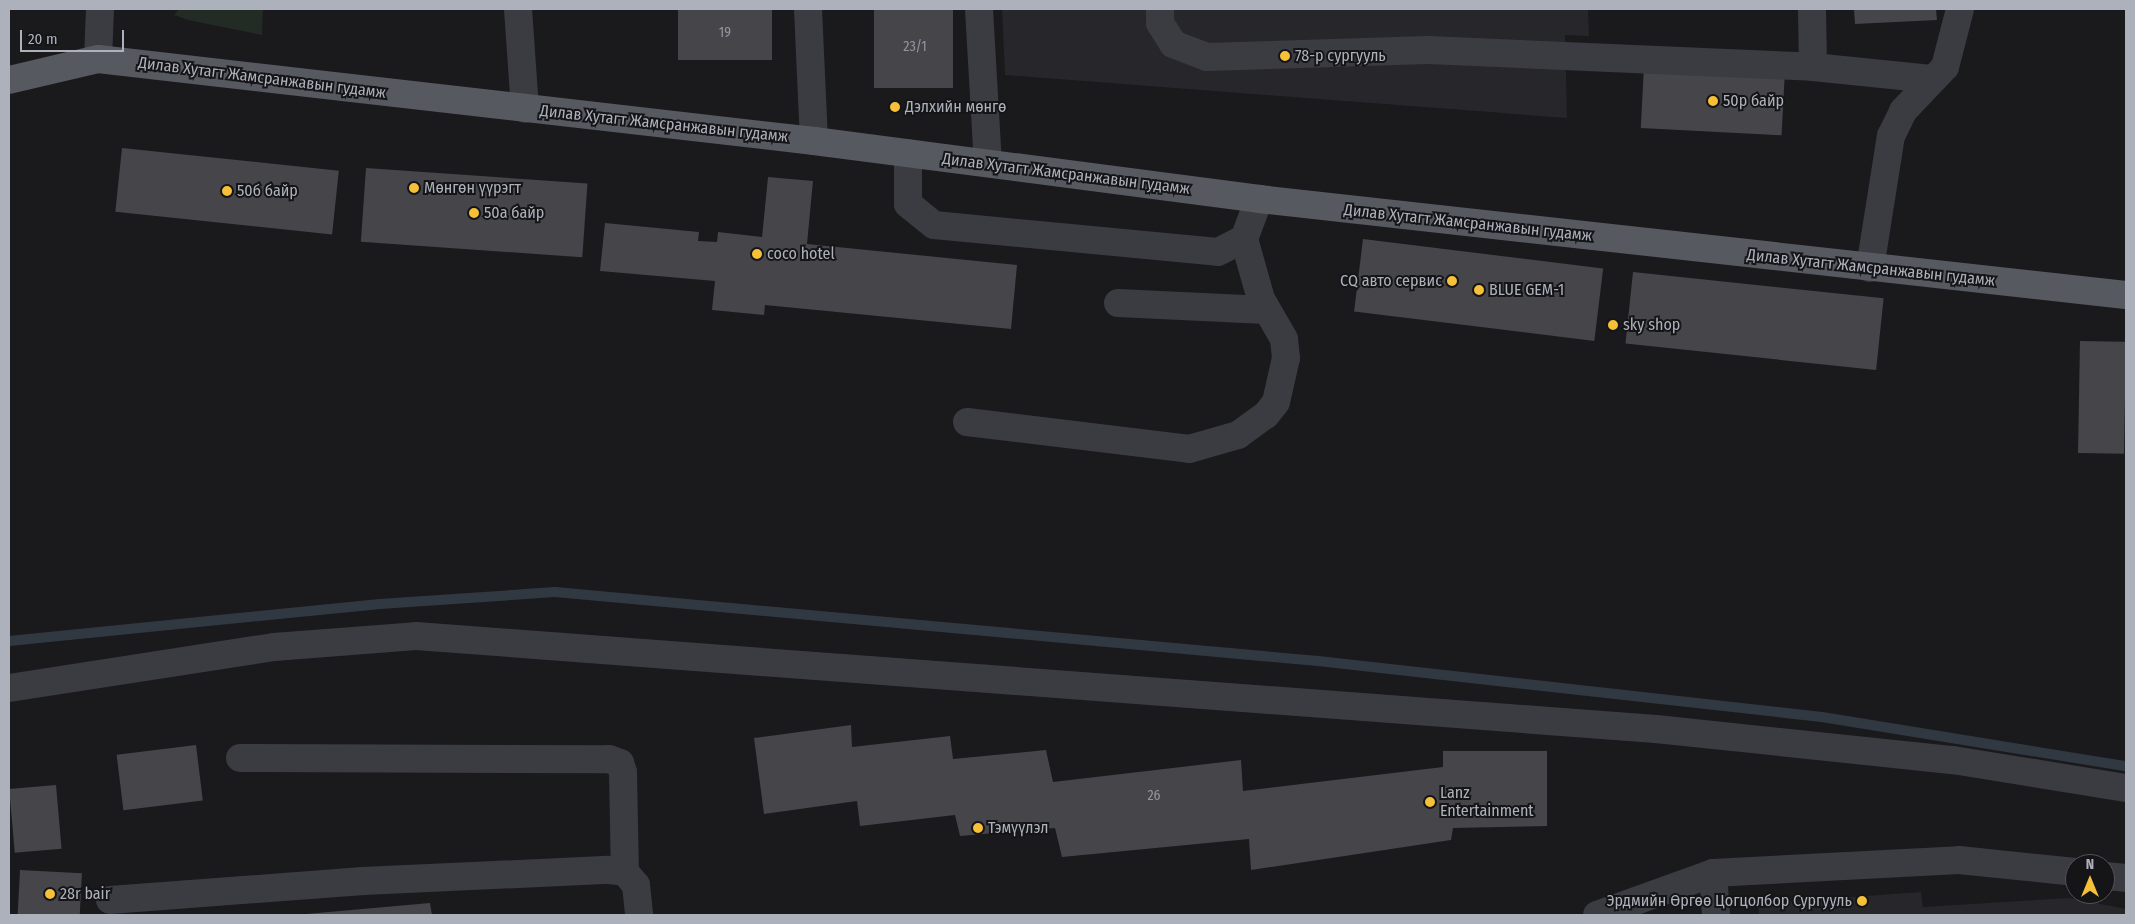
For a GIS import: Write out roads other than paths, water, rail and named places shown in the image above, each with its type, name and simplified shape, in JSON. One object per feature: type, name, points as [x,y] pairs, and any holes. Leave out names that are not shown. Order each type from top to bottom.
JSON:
[{"type":"main road","name":"Дилав Хутагт Жамсранжавын гудамж","points":[[9,80],[98,59],[814,141],[1260,199],[2126,295]]},
{"type":"street","points":[[98,59],[100,9]]},
{"type":"street","points":[[518,9],[524,109]]},
{"type":"street","points":[[808,9],[814,141]]},
{"type":"street","points":[[979,9],[988,163]]},
{"type":"street","points":[[1160,9],[1160,23],[1173,44],[1207,57],[1428,50],[1813,67],[1931,79]]},
{"type":"street","points":[[1812,9],[1813,67]]},
{"type":"street","points":[[1870,268],[1891,136],[1903,111],[1931,79],[1945,67],[1950,57],[1960,9]]},
{"type":"street","points":[[908,153],[908,204],[934,225],[1218,252],[1244,239]]},
{"type":"street","points":[[967,422],[1189,449],[1238,435],[1266,415],[1278,393],[1286,358],[1284,338],[1266,310],[1244,239],[1260,199]]},
{"type":"street","points":[[1118,303],[1266,310]]},
{"type":"street","points":[[9,688],[274,647],[416,636],[1656,729],[1953,760],[2126,788]]},
{"type":"street","points":[[240,758],[609,759],[620,763],[623,772],[625,872],[636,885],[638,915]]},
{"type":"street","points":[[1598,915],[1713,873],[1959,860],[2065,871]]},
{"type":"street","points":[[110,900],[363,881],[625,872]]},
{"type":"street","points":[[1713,873],[1716,915]]},
{"type":"waterway","points":[[9,641],[380,604],[555,592],[1318,661],[1822,717],[2126,766]]},
{"type":"place","name":"78-р сургууль","points":[[1285,56]]},
{"type":"place","name":"50р байр","points":[[1713,101]]},
{"type":"place","name":"Дэлхийн мөнгө","points":[[895,107]]},
{"type":"place","name":"Мөнгөн үүрэгт","points":[[414,188]]},
{"type":"place","name":"50б байр","points":[[227,191]]},
{"type":"place","name":"50а байр","points":[[474,213]]},
{"type":"place","name":"coco hotel","points":[[757,254]]},
{"type":"place","name":"CQ авто сервис","points":[[1452,281]]},
{"type":"place","name":"BLUE GEM-1","points":[[1479,290]]},
{"type":"place","name":"sky shop","points":[[1613,325]]},
{"type":"place","name":"Lanz Entertainment","points":[[1430,802]]},
{"type":"place","name":"Тэмүүлэл","points":[[978,828]]},
{"type":"place","name":"28r bair","points":[[50,894]]},
{"type":"place","name":"Эрдмийн Өргөө Цогцолбор Сургууль","points":[[1862,901]]}]
